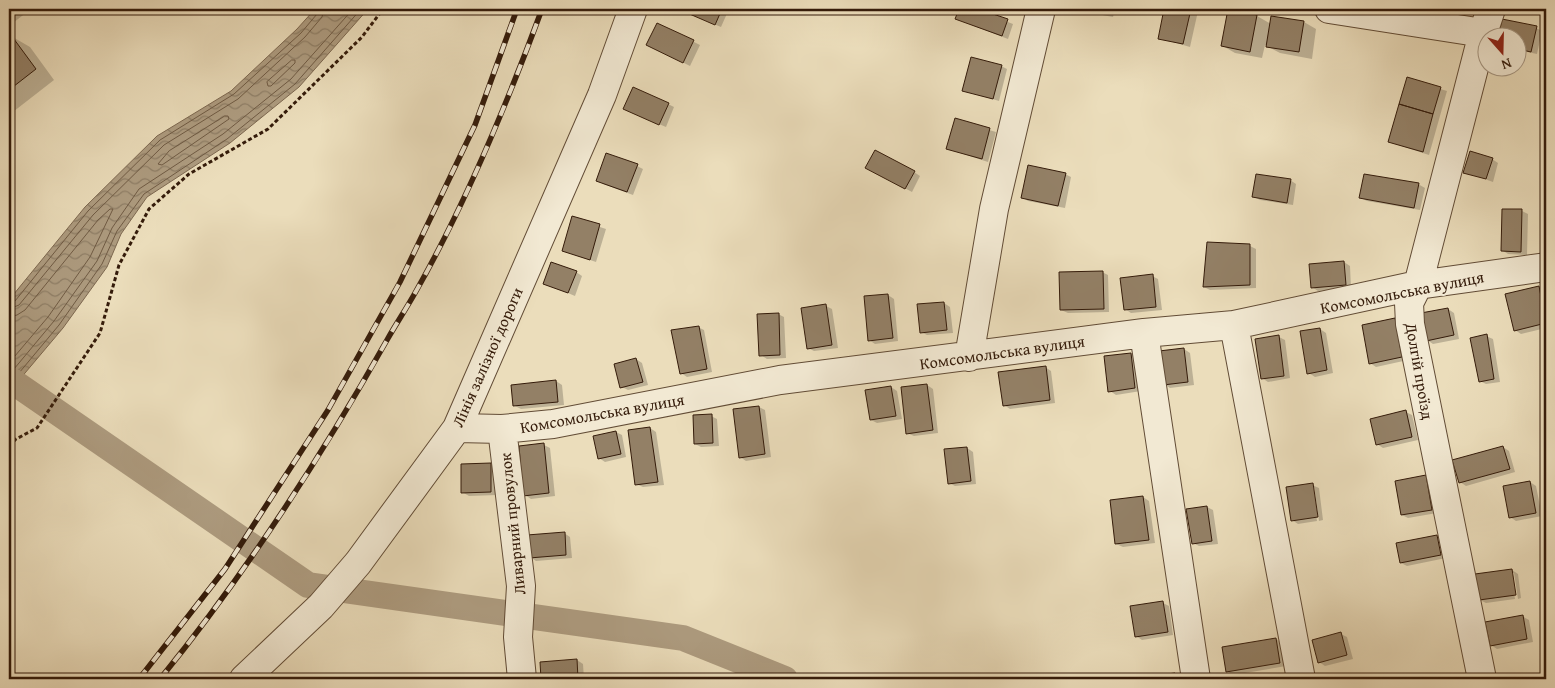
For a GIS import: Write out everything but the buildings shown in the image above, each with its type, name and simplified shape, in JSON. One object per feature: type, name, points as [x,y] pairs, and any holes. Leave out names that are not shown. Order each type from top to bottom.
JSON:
[{"type":"street","name":"Лінія залізної дороги","points":[[244,679],[321,606],[358,563],[457,428],[602,95],[632,9]]},
{"type":"street","points":[[969,357],[994,209],[1041,9]]},
{"type":"street","points":[[1330,9],[1487,21]]},
{"type":"street","name":"Долгій проїзд","points":[[1482,679],[1410,324],[1409,303],[1418,285],[1487,21]]},
{"type":"street","name":"Комсомольська вулиця","points":[[457,428],[502,429],[553,424],[780,380],[1144,333],[1234,325],[1418,285],[1546,267]]},
{"type":"street","points":[[1234,325],[1301,679]]},
{"type":"street","points":[[1144,333],[1196,679]]},
{"type":"street","name":"Ливарний провулок","points":[[502,429],[521,586],[518,637],[522,679]]},
{"type":"path","points":[[9,446],[16,439],[37,428],[63,386],[100,333],[119,265],[149,209],[189,174],[268,129],[362,37],[383,9]]},
{"type":"water","points":[[315,9],[368,9],[299,87],[230,143],[147,197],[121,234],[107,267],[63,328],[9,392],[9,300],[85,207],[157,136],[231,91],[297,29]]},
{"type":"waterway","points":[[9,379],[308,585],[683,638],[785,679]]},
{"type":"railway","points":[[139,679],[225,569],[328,410],[400,282],[475,125],[517,9]]},
{"type":"railway","points":[[160,679],[192,639],[281,514],[335,428],[415,293],[468,190],[542,9]]}]
